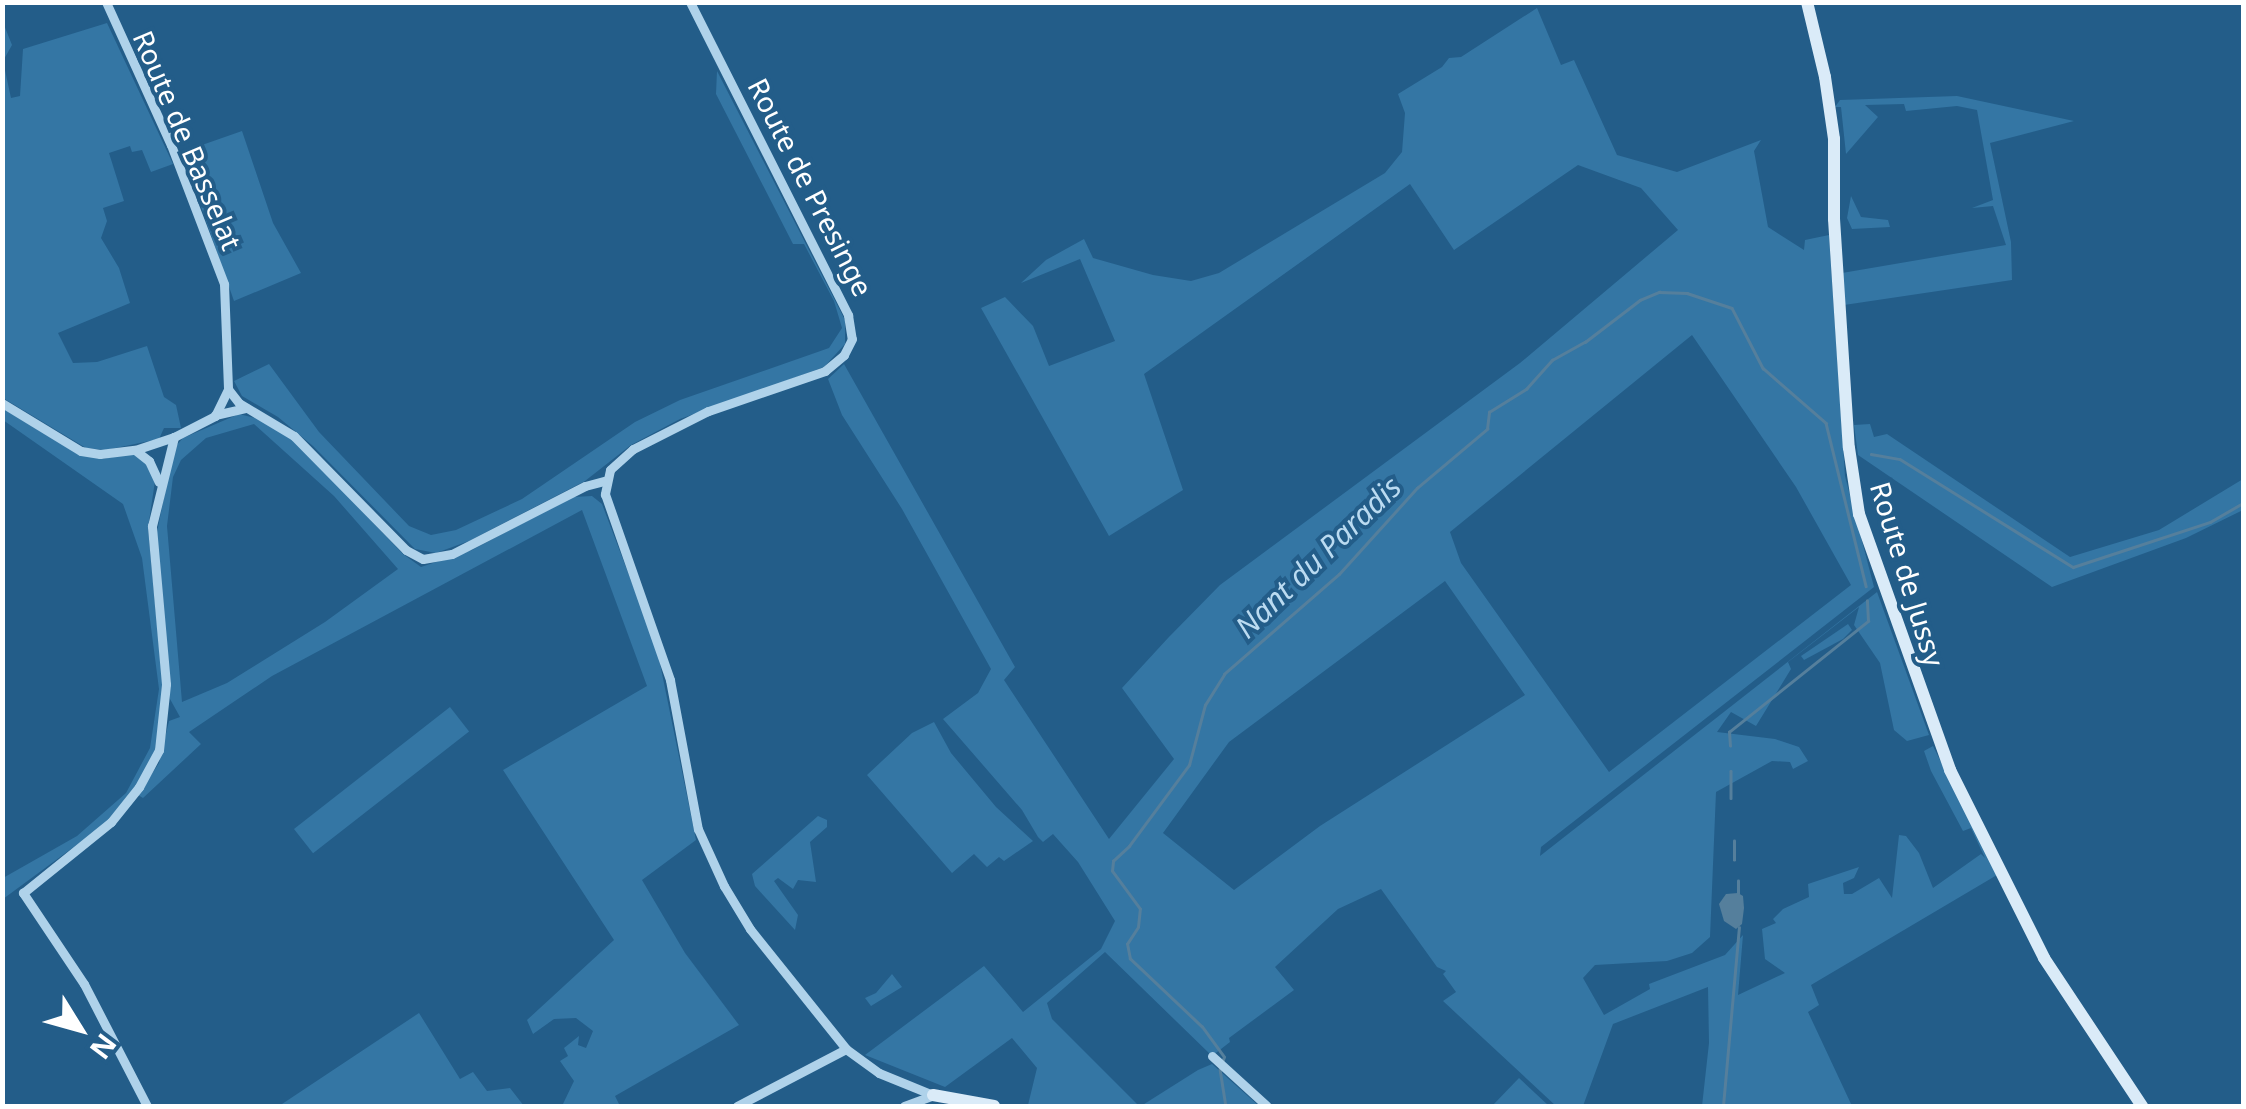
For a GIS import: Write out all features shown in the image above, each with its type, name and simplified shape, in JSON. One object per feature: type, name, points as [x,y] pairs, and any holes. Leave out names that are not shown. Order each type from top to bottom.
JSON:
[{"type":"main road","name":"Route de Jussy","points":[[1807,2],[1826,116],[1849,448],[1864,531],[1950,770],[2044,958],[2142,1106]]},
{"type":"main road","points":[[926,1097],[994,1106]]},
{"type":"street","name":"Route de Basselat","points":[[106,2],[171,145],[224,284],[228,389]]},
{"type":"street","name":"Route de Presinge","points":[[604,481],[622,458],[670,428],[825,371],[844,355],[852,339],[848,315],[690,2]]},
{"type":"street","points":[[214,416],[228,389],[246,408],[294,436],[406,550],[423,559],[452,554],[585,486],[604,481],[608,507],[670,680],[693,813],[704,843],[750,929],[846,1049],[879,1073],[926,1097]]},
{"type":"street","points":[[2,404],[82,451],[135,450],[174,437],[214,416],[246,408]]},
{"type":"street","points":[[147,1106],[84,984],[23,893],[111,822],[139,787],[158,750],[166,684],[152,538],[160,483],[174,437]]},
{"type":"street","points":[[135,450],[149,461],[160,483]]},
{"type":"street","points":[[737,1106],[846,1049]]},
{"type":"street","points":[[1218,1062],[1267,1106]]},
{"type":"street","points":[[904,1106],[926,1097]]},
{"type":"shaded area","points":[[1537,8],[1561,65],[1574,60],[1617,155],[1677,172],[1761,140],[1754,151],[1768,227],[1804,250],[1805,240],[1829,235],[1845,476],[1874,587],[1541,847],[1540,856],[1877,592],[1929,735],[1907,741],[1894,730],[1880,663],[1854,625],[1859,607],[1788,662],[1791,669],[1756,726],[1731,712],[1717,732],[1775,739],[1799,747],[1808,761],[1793,769],[1790,762],[1772,761],[1716,792],[1710,937],[1692,953],[1667,961],[1595,965],[1583,978],[1604,1015],[1650,989],[1649,984],[1725,955],[1743,935],[1738,995],[1785,973],[1765,959],[1762,929],[1776,923],[1773,919],[1783,909],[1809,897],[1808,884],[1859,867],[1854,878],[1843,883],[1844,894],[1852,894],[1879,878],[1892,898],[1899,835],[1906,836],[1919,853],[1933,888],[1981,854],[1985,858],[1971,828],[1963,831],[1931,771],[1924,751],[1933,746],[1997,875],[1811,985],[1819,1005],[1808,1012],[1852,1106],[1702,1106],[1709,1043],[1708,987],[1613,1024],[1583,1106],[1556,1106],[1443,1001],[1456,992],[1443,974],[1446,971],[1437,967],[1381,889],[1338,909],[1275,967],[1294,990],[1229,1038],[1230,1042],[1212,1056],[1105,952],[1047,1003],[1052,1019],[1139,1106],[1028,1105],[1037,1068],[1012,1038],[945,1087],[865,1055],[984,966],[1023,1012],[1101,949],[1115,921],[1078,862],[1053,834],[1043,842],[1038,837],[1022,810],[943,719],[978,693],[991,669],[902,509],[842,415],[828,379],[844,364],[1015,667],[1004,680],[1109,839],[1174,759],[1122,688],[1168,638],[1220,585],[1520,363],[1678,230],[1641,188],[1578,165],[1454,250],[1410,184],[1144,374],[1183,490],[1109,536],[981,308],[1005,297],[1033,326],[1049,366],[1115,341],[1080,259],[1021,283],[1046,260],[1084,239],[1093,258],[1153,275],[1191,281],[1219,273],[1385,173],[1402,152],[1405,113],[1398,94],[1442,67],[1449,58],[1461,57]],"holes":[[[1692,335],[1796,487],[1851,585],[1609,772],[1461,563],[1450,532]],[[1445,581],[1525,695],[1320,826],[1234,890],[1163,833],[1229,742]]]},
{"type":"shaded area","points":[[2,20],[12,45],[3,61],[11,98],[20,96],[23,49],[107,23],[173,164],[151,172],[142,150],[132,152],[130,146],[109,153],[124,201],[103,208],[107,221],[101,238],[119,268],[130,303],[58,333],[73,363],[97,362],[147,346],[164,397],[176,405],[181,428],[164,428],[159,439],[106,450],[86,448],[3,398]]},
{"type":"shaded area","points":[[717,71],[845,320],[845,344],[824,367],[680,419],[631,445],[585,481],[469,541],[436,553],[415,549],[313,446],[278,417],[242,396],[234,381],[269,364],[319,432],[409,526],[431,535],[456,530],[522,499],[635,422],[680,400],[829,348],[842,328],[834,301],[804,244],[793,244],[716,94]]},
{"type":"shaded area","points":[[1957,96],[2074,121],[1990,143],[2011,242],[2012,280],[1844,305],[1842,273],[2006,245],[1993,206],[1972,208],[1993,200],[1977,110],[1957,106],[1906,111],[1904,104],[1865,105],[1878,117],[1846,154],[1841,107],[1835,107],[1840,100]]},
{"type":"shaded area","points":[[242,131],[273,223],[301,273],[234,301],[182,152]]},
{"type":"shaded area","points":[[1851,196],[1861,217],[1888,220],[1890,227],[1852,229],[1847,218]]},
{"type":"shaded area","points":[[2,408],[78,454],[103,459],[133,453],[143,458],[155,481],[148,528],[164,700],[156,749],[140,781],[105,824],[3,899],[3,878],[77,836],[126,793],[150,748],[159,689],[142,558],[123,504],[3,420]]},
{"type":"shaded area","points":[[239,414],[267,421],[297,443],[403,554],[421,567],[472,550],[573,497],[592,496],[602,504],[657,649],[696,840],[642,880],[685,953],[739,1025],[615,1096],[620,1106],[562,1106],[574,1081],[560,1061],[568,1056],[564,1048],[579,1036],[578,1045],[586,1048],[593,1031],[576,1018],[554,1019],[533,1034],[527,1020],[614,940],[503,770],[647,686],[582,510],[272,676],[189,732],[201,744],[143,798],[138,795],[159,763],[169,721],[180,717],[170,699],[155,542],[174,448],[183,438]],"holes":[[[254,424],[334,496],[398,569],[325,622],[227,683],[182,702],[167,526],[173,477],[181,460],[206,438]]]},
{"type":"shaded area","points":[[1870,424],[1874,437],[1887,434],[2070,557],[2159,530],[2243,479],[2243,510],[2186,538],[2052,587],[1858,455],[1854,425]]},
{"type":"shaded area","points":[[1848,624],[1852,630],[1843,639],[1804,660],[1801,656]]},
{"type":"shaded area","points":[[450,707],[469,731],[313,853],[294,829]]},
{"type":"shaded area","points":[[934,722],[951,753],[996,807],[1033,841],[1004,861],[999,857],[987,867],[974,854],[952,873],[867,775],[912,733]]},
{"type":"shaded area","points":[[818,816],[827,820],[827,827],[810,842],[816,882],[798,880],[793,889],[778,878],[774,881],[798,915],[795,930],[755,886],[752,874]]},
{"type":"shaded area","points":[[1726,894],[1743,896],[1744,908],[1742,924],[1736,929],[1724,921],[1719,904]]},
{"type":"shaded area","points":[[892,974],[902,987],[871,1006],[865,998],[876,993]]},
{"type":"shaded area","points":[[419,1013],[460,1079],[473,1072],[487,1091],[510,1088],[524,1106],[279,1106]]},
{"type":"shaded area","points":[[1212,1064],[1259,1106],[1141,1106],[1198,1070]]},
{"type":"shaded area","points":[[1519,1078],[1549,1106],[1492,1106]]},
{"type":"waterway","name":"Nant du Paradis","points":[[1222,1062],[1224,1057],[1202,1027],[1130,959],[1127,944],[1138,927],[1140,909],[1112,871],[1113,861],[1129,846],[1189,765],[1205,705],[1224,674],[1339,574],[1417,488],[1487,429],[1489,412],[1526,389],[1552,360],[1585,342],[1640,300],[1659,292],[1687,293],[1732,308],[1763,368],[1826,423],[1866,586]]},
{"type":"waterway","name":"Nant du Paradis","points":[[1871,454],[1900,459],[2073,567],[2210,522],[2244,502]]},
{"type":"waterway","points":[[1730,746],[1729,732],[1868,621],[1867,601]]},
{"type":"waterway","points":[[1731,771],[1731,798]]},
{"type":"waterway","points":[[1734,841],[1734,860]]},
{"type":"waterway","points":[[1738,881],[1738,893]]},
{"type":"waterway","points":[[1723,1106],[1739,928]]},
{"type":"waterway","name":"Nant du Paradis","points":[[1220,1069],[1226,1106]]}]
